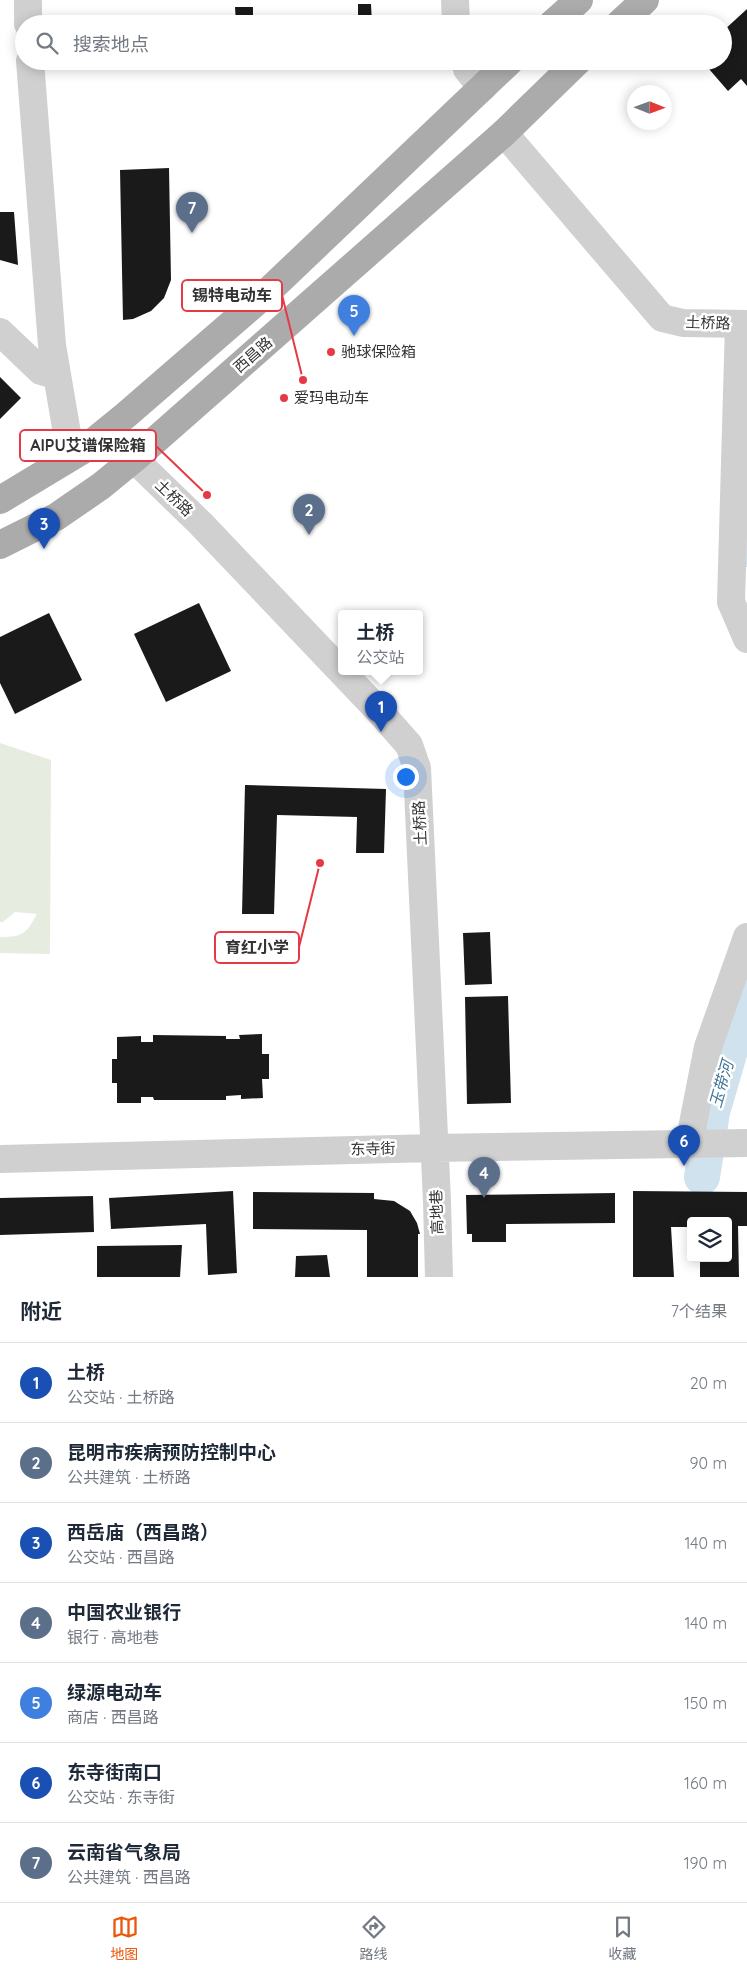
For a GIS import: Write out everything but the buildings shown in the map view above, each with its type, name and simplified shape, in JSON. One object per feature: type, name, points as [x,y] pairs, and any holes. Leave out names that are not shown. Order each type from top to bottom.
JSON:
[{"type":"main road","points":[[562,15],[579,0]]},
{"type":"main road","points":[[629,15],[645,0]]},
{"type":"main road","points":[[0,500],[83,450],[126,415],[261,298],[501,70]]},
{"type":"main road","name":"西昌路","points":[[0,546],[56,517],[101,486],[134,459],[504,133],[569,70]]},
{"type":"street","points":[[28,0],[28,15]]},
{"type":"street","points":[[455,0],[456,15]]},
{"type":"street","points":[[31,70],[52,345],[71,457]]},
{"type":"street","points":[[468,70],[482,88]]},
{"type":"street","name":"土桥路","points":[[504,133],[662,318],[683,323],[743,324],[732,518],[731,602],[747,639]]},
{"type":"street","points":[[0,332],[41,371],[57,376]]},
{"type":"street","name":"土桥路","points":[[134,459],[207,531],[338,668]]},
{"type":"street","name":"土桥路","points":[[345,675],[409,745],[417,768],[434,1148]]},
{"type":"street","points":[[691,1144],[708,1047],[747,936]]},
{"type":"street","name":"东寺街","points":[[0,1159],[434,1148],[691,1144],[745,1140]]},
{"type":"street","name":"高地巷","points":[[434,1148],[439,1277]]},
{"type":"shaded area","points":[[0,743],[51,760],[50,954],[0,953],[0,937],[23,933],[37,914],[15,912],[3,922],[0,922]]},
{"type":"waterway","name":"玉带河","points":[[747,535],[747,549]]},
{"type":"waterway","name":"玉带河","points":[[702,1177],[712,1112],[747,992]]},
{"type":"place","name":"云南省气象局","points":[[192,233]]},
{"type":"place","name":"绿源电动车","points":[[354,336]]},
{"type":"place","name":"驰球保险箱","points":[[331,352]]},
{"type":"place","name":"锡特电动车","points":[[303,380]]},
{"type":"place","name":"爱玛电动车","points":[[284,398]]},
{"type":"place","name":"AIPU艾谱保险箱","points":[[207,495]]},
{"type":"place","name":"昆明市疾病预防控制中心","points":[[309,535]]},
{"type":"place","name":"西岳庙（西昌路）","points":[[44,549]]},
{"type":"place","name":"土桥","points":[[381,732]]},
{"type":"place","name":"育红小学","points":[[320,863]]},
{"type":"place","name":"东寺街南口","points":[[684,1166]]},
{"type":"place","name":"中国农业银行","points":[[484,1198]]}]
